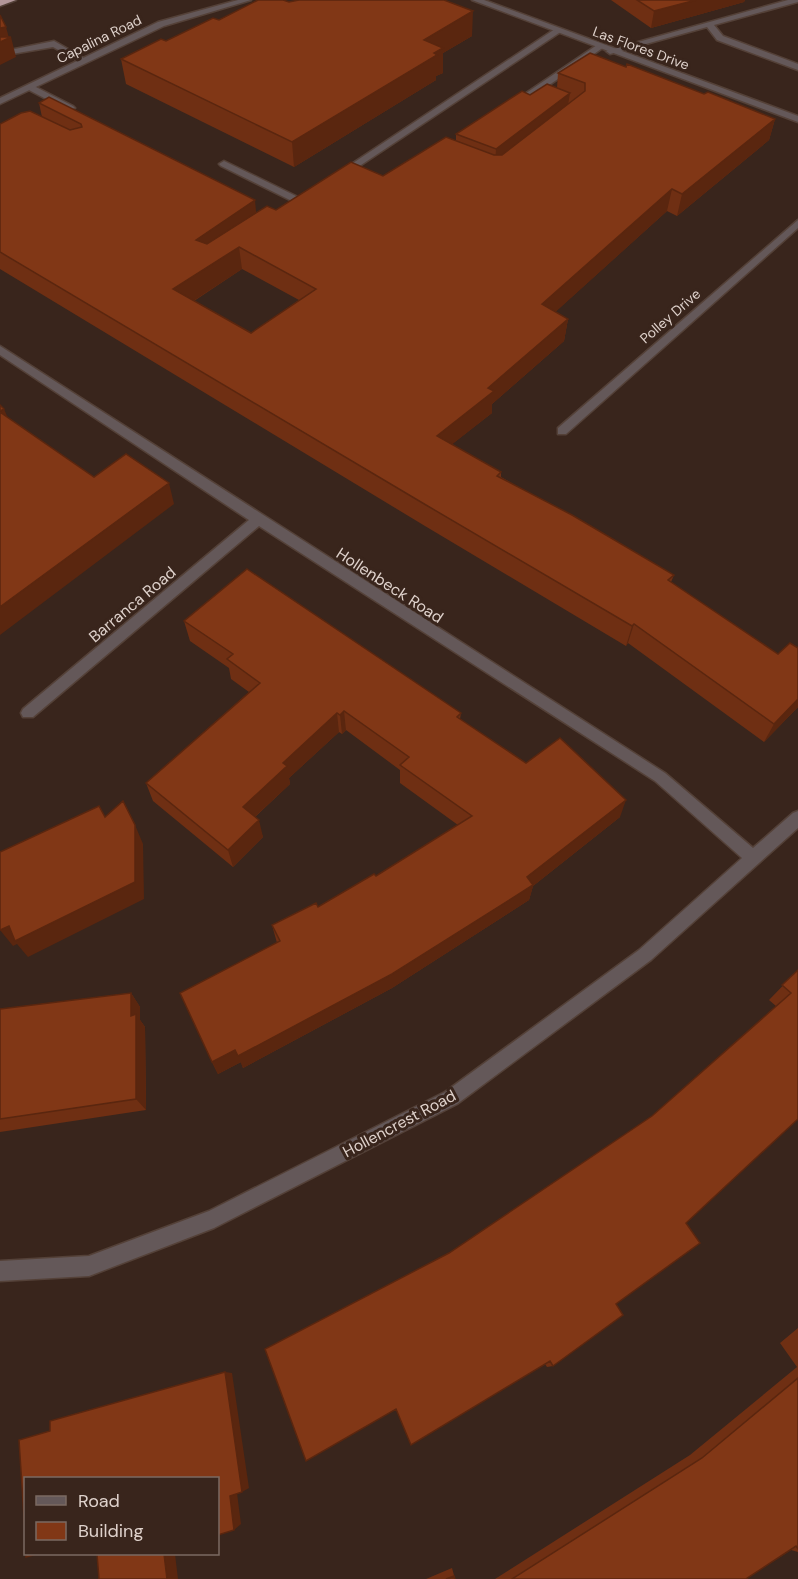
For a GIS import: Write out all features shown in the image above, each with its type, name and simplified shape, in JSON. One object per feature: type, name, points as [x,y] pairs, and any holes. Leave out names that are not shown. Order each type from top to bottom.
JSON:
[{"type":"highway","points":[[0,3],[10,0]]},
{"type":"street","name":"Capalina Road","points":[[0,101],[161,24],[247,0]]},
{"type":"street","name":"Las Flores Drive","points":[[476,0],[798,119]]},
{"type":"street","points":[[610,51],[797,0]]},
{"type":"street","points":[[709,24],[720,38],[798,67]]},
{"type":"street","points":[[329,182],[558,31]]},
{"type":"street","points":[[2,54],[54,44],[85,61]]},
{"type":"street","points":[[506,110],[600,47]]},
{"type":"street","points":[[30,87],[78,112]]},
{"type":"street","points":[[534,92],[545,96]]},
{"type":"street","points":[[224,164],[295,204],[309,195]]},
{"type":"street","name":"Polley Drive","points":[[562,431],[798,223]]},
{"type":"street","name":"Hollenbeck Road","points":[[0,350],[258,520],[660,777],[753,858]]},
{"type":"street","name":"Barranca Road","points":[[28,713],[258,520]]},
{"type":"street","name":"Hollencrest Road","points":[[0,1271],[89,1266],[214,1219],[451,1098],[645,955],[798,818]]},
{"type":"building","points":[[258,0],[289,2],[299,0],[444,0],[473,11],[424,40],[443,48],[434,53],[437,55],[292,142],[121,59],[161,39],[166,41],[213,18],[219,20]]},
{"type":"building","points":[[637,0],[696,0],[654,11]]},
{"type":"building","points":[[0,15],[6,27],[0,28]]},
{"type":"building","points":[[0,37],[11,37],[0,42]]},
{"type":"building","points":[[590,53],[626,67],[627,64],[704,94],[708,92],[775,119],[682,194],[672,189],[542,304],[568,319],[488,388],[494,391],[437,436],[501,472],[497,476],[572,515],[674,575],[668,580],[778,654],[790,643],[798,648],[798,699],[774,724],[634,624],[632,626],[0,252],[0,124],[30,111],[70,130],[82,127],[81,124],[39,103],[49,97],[255,200],[196,240],[207,244],[267,206],[276,210],[351,162],[383,176],[446,137],[494,155],[502,155],[585,91],[585,83],[558,73]],"holes":[[[239,247],[316,289],[251,333],[173,289]]]},
{"type":"building","points":[[547,84],[570,93],[496,149],[456,134],[522,91],[530,95]]},
{"type":"building","points":[[0,412],[94,477],[126,454],[169,483],[0,607]]},
{"type":"building","points":[[247,569],[461,713],[457,717],[526,763],[560,738],[626,800],[527,877],[533,885],[392,974],[238,1056],[235,1050],[212,1062],[180,993],[280,941],[272,925],[316,903],[318,907],[374,874],[376,876],[472,816],[400,765],[409,757],[344,711],[340,715],[337,713],[283,763],[287,766],[243,807],[259,820],[228,850],[146,783],[260,683],[227,659],[233,654],[184,621]]},
{"type":"building","points":[[123,801],[135,825],[135,882],[15,941],[9,926],[0,930],[0,852],[99,806],[105,817]]},
{"type":"building","points":[[798,970],[798,1119],[686,1223],[700,1243],[616,1304],[623,1315],[553,1366],[550,1361],[411,1445],[396,1409],[306,1461],[265,1349],[449,1253],[652,1116],[791,993],[782,985]]},
{"type":"building","points":[[131,993],[131,1016],[136,1014],[136,1099],[0,1119],[0,1009]]},
{"type":"building","points":[[225,1372],[242,1492],[230,1496],[234,1530],[219,1535],[219,1477],[24,1477],[24,1517],[19,1440],[50,1431],[50,1421]]},
{"type":"building","points":[[798,1378],[798,1549],[796,1546],[746,1579],[512,1579],[702,1458]]},
{"type":"building","points":[[97,1555],[164,1555],[167,1579],[99,1579]]}]
